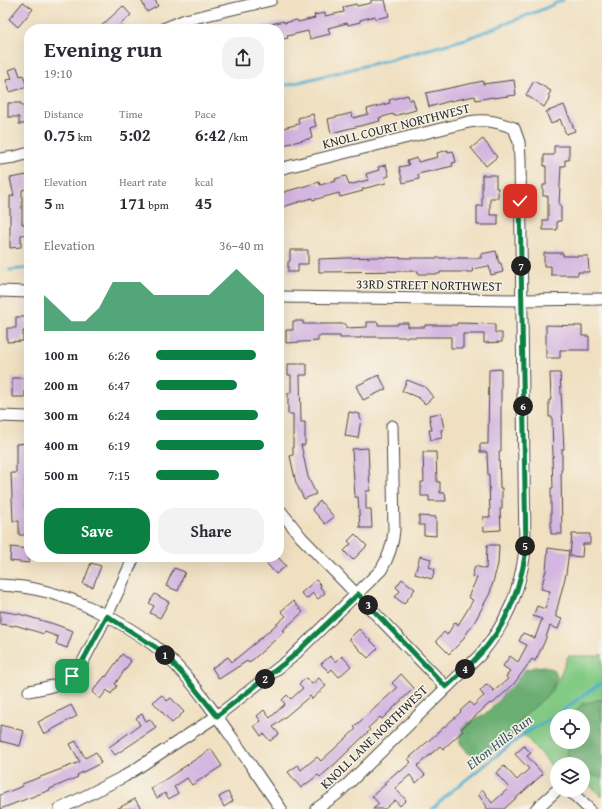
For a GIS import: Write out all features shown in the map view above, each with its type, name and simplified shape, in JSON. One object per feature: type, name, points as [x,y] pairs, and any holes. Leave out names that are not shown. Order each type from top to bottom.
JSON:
[{"type":"street","points":[[175,24],[185,20],[271,0]]},
{"type":"street","name":"KNOLL COURT NORTHWEST","points":[[284,168],[470,122],[483,120],[496,121],[514,128],[519,142],[520,159],[521,300]]},
{"type":"street","points":[[0,159],[24,154]]},
{"type":"street","points":[[0,291],[24,292]]},
{"type":"street","name":"33RD STREET NORTHWEST","points":[[284,297],[521,300],[602,299]]},
{"type":"street","name":"KNOLL LANE NORTHWEST","points":[[316,809],[351,781],[480,655],[500,627],[516,594],[526,550],[521,300]]},
{"type":"street","points":[[0,416],[24,417]]},
{"type":"street","points":[[60,809],[125,776],[217,716],[291,658],[381,570],[388,558],[393,544],[392,426]]},
{"type":"street","points":[[284,514],[302,537],[446,687]]},
{"type":"street","points":[[29,691],[50,686],[72,676],[80,666],[107,616],[132,562]]},
{"type":"street","points":[[0,585],[24,587],[50,592],[80,603],[107,616],[160,650],[204,698],[281,809]]},
{"type":"street","points":[[536,809],[550,796]]},
{"type":"street","points":[[576,797],[589,809]]},
{"type":"green space","points":[[602,654],[602,797],[590,786],[590,757],[550,757],[550,764],[513,722],[557,683],[568,656],[597,656]]},
{"type":"green space","points":[[544,666],[555,670],[557,678],[551,692],[522,718],[509,740],[484,756],[469,754],[460,743],[460,730],[468,723],[485,714],[498,701],[521,671]]},
{"type":"green space","points":[[602,699],[602,778],[590,775],[590,757],[567,757],[568,749],[590,749],[590,709],[578,709],[582,704]]},
{"type":"building","points":[[141,0],[155,0],[158,6],[147,12]]},
{"type":"building","points":[[371,0],[385,0],[389,16],[375,19],[375,16],[360,20],[360,22],[348,25],[347,23],[328,28],[330,34],[310,39],[308,31],[287,36],[288,38],[284,39],[284,24],[270,24],[297,20],[298,22],[315,18],[314,15],[325,13],[325,16],[344,12],[343,7],[371,3]]},
{"type":"building","points":[[23,2],[33,9],[18,27],[9,19]]},
{"type":"building","points":[[123,6],[131,15],[121,24],[103,24]]},
{"type":"building","points":[[17,67],[20,76],[23,75],[24,88],[10,92],[6,80],[12,79],[9,70]]},
{"type":"building","points":[[514,80],[516,95],[476,100],[475,96],[429,107],[426,93],[483,81],[483,84]]},
{"type":"building","points":[[534,81],[551,91],[548,96],[550,97],[544,107],[526,95]]},
{"type":"building","points":[[408,95],[409,100],[413,99],[416,110],[394,116],[393,114],[379,118],[380,121],[331,133],[328,119],[352,113],[353,118],[368,114],[367,109],[390,103],[389,100]]},
{"type":"building","points":[[8,103],[21,103],[21,106],[24,106],[24,124],[19,124],[19,117],[8,117]]},
{"type":"building","points":[[564,105],[575,131],[566,134],[560,119],[551,124],[546,112]]},
{"type":"building","points":[[313,114],[316,126],[310,128],[312,138],[284,145],[284,128],[299,124],[298,118]]},
{"type":"building","points":[[483,139],[497,157],[486,166],[471,148]]},
{"type":"building","points":[[554,146],[569,146],[569,160],[565,160],[565,166],[561,166],[559,205],[561,205],[561,221],[557,221],[557,230],[543,230],[543,220],[548,220],[548,196],[543,196],[543,185],[546,185],[546,166],[544,166],[544,155],[554,155]]},
{"type":"building","points":[[448,150],[448,152],[453,151],[456,162],[452,163],[453,166],[418,174],[419,179],[403,183],[399,167],[409,165],[407,161],[417,158],[418,162],[438,157],[437,153]]},
{"type":"building","points":[[386,165],[389,176],[385,177],[386,183],[362,189],[363,191],[340,197],[339,193],[313,200],[312,198],[284,206],[284,192],[319,182],[320,185],[336,181],[335,179],[346,176],[349,185],[368,180],[366,174],[379,170],[378,167]]},
{"type":"building","points":[[482,175],[496,175],[498,198],[490,198],[490,215],[498,215],[498,225],[477,225],[477,206],[482,206]]},
{"type":"building","points":[[24,176],[24,189],[22,190],[22,224],[24,224],[24,235],[21,235],[21,247],[10,248],[10,196],[14,196],[10,178]]},
{"type":"building","points":[[290,250],[308,250],[308,264],[298,264],[298,272],[288,272]]},
{"type":"building","points":[[496,251],[503,272],[491,275],[489,266],[472,269],[473,272],[440,272],[440,274],[418,274],[418,271],[319,272],[319,259],[375,257],[481,258],[481,254]]},
{"type":"building","points":[[544,253],[563,253],[563,256],[588,256],[589,272],[578,272],[578,275],[551,275],[551,266],[544,266]]},
{"type":"building","points":[[16,317],[24,317],[23,341],[7,342],[7,328],[16,328]]},
{"type":"building","points":[[293,321],[303,321],[303,324],[346,324],[346,328],[367,327],[367,322],[378,322],[378,325],[398,325],[398,323],[408,323],[408,327],[425,327],[425,325],[457,325],[457,323],[495,324],[495,333],[502,333],[502,342],[484,343],[484,334],[463,334],[463,348],[451,348],[451,337],[340,338],[340,336],[318,336],[318,341],[286,343],[286,330],[293,330]]},
{"type":"building","points":[[546,325],[582,326],[582,336],[589,336],[589,350],[560,350],[560,358],[546,358]]},
{"type":"building","points":[[288,364],[307,364],[307,375],[300,375],[301,422],[305,422],[305,445],[301,445],[308,477],[316,494],[304,499],[296,483],[290,456],[293,455],[293,414],[288,414],[288,393],[291,393],[291,375],[288,375]]},
{"type":"building","points":[[501,369],[501,451],[499,451],[500,488],[502,488],[502,509],[500,509],[501,530],[484,531],[483,517],[490,517],[489,475],[487,452],[480,452],[480,444],[488,444],[489,370]]},
{"type":"building","points":[[550,373],[560,373],[564,449],[562,449],[561,470],[562,534],[551,534],[553,457],[552,417],[549,417],[549,400],[551,400]]},
{"type":"building","points":[[379,375],[386,389],[363,400],[356,386]]},
{"type":"building","points":[[12,378],[24,378],[24,397],[12,397]]},
{"type":"building","points":[[407,380],[425,387],[433,397],[425,404],[419,398],[402,391]]},
{"type":"building","points":[[349,412],[360,414],[361,419],[358,438],[345,436]]},
{"type":"building","points":[[441,413],[444,429],[441,430],[442,438],[431,440],[429,430],[432,430],[429,415]]},
{"type":"building","points":[[24,443],[24,535],[19,535],[19,521],[13,521],[11,473],[16,473],[16,444]]},
{"type":"building","points":[[368,448],[370,491],[366,491],[366,509],[371,509],[372,528],[360,528],[358,497],[355,497],[352,449]]},
{"type":"building","points":[[423,452],[436,452],[437,482],[440,482],[440,493],[445,493],[446,501],[429,501],[429,496],[421,496],[421,482],[424,482]]},
{"type":"building","points":[[320,501],[334,517],[325,524],[312,509]]},
{"type":"building","points":[[419,516],[436,517],[436,536],[424,535],[424,525],[419,525]]},
{"type":"building","points":[[355,534],[367,546],[353,560],[344,551],[351,544],[348,541]]},
{"type":"building","points":[[572,534],[590,534],[590,544],[583,544],[582,557],[570,556]]},
{"type":"building","points":[[487,545],[499,545],[498,564],[490,593],[475,621],[461,642],[449,654],[436,641],[444,632],[447,635],[455,622],[458,625],[473,600],[468,597],[477,578],[472,577],[475,566],[486,569]]},
{"type":"building","points":[[11,547],[24,548],[24,562],[29,563],[10,561]]},
{"type":"building","points":[[548,548],[569,551],[566,574],[556,613],[556,617],[562,619],[558,629],[550,626],[535,661],[532,659],[513,685],[461,729],[463,731],[443,749],[440,746],[417,766],[425,775],[416,783],[410,775],[395,788],[406,800],[400,806],[395,800],[385,809],[373,809],[379,804],[372,796],[386,784],[384,783],[411,762],[408,759],[461,712],[460,711],[470,702],[473,706],[484,696],[480,691],[487,684],[494,691],[508,679],[506,677],[510,671],[503,666],[510,656],[518,662],[527,645],[519,641],[523,633],[535,638],[542,619],[533,616],[537,606],[545,609],[550,591],[541,589],[546,570]]},
{"type":"building","points":[[420,556],[431,559],[429,567],[435,569],[432,579],[415,574]]},
{"type":"building","points":[[265,562],[282,562],[286,566],[276,574]]},
{"type":"building","points":[[91,563],[101,566],[93,587],[83,584]]},
{"type":"building","points":[[174,568],[185,572],[178,591],[166,586]]},
{"type":"building","points":[[402,579],[415,589],[404,604],[395,597],[400,591],[396,587]]},
{"type":"building","points":[[316,580],[321,585],[320,587],[325,593],[318,599],[313,593],[306,599],[301,593]]},
{"type":"building","points":[[155,594],[169,602],[160,618],[150,613],[154,606],[149,603]]},
{"type":"building","points":[[293,601],[303,612],[283,630],[285,631],[249,663],[247,661],[219,679],[212,668],[228,657],[232,662],[255,643],[286,616],[281,611]]},
{"type":"building","points":[[0,611],[19,614],[73,631],[67,648],[56,644],[58,637],[45,632],[44,634],[15,625],[0,624]]},
{"type":"building","points":[[359,629],[378,648],[368,658],[349,639]]},
{"type":"building","points":[[122,654],[131,661],[115,684],[117,686],[111,694],[107,690],[100,699],[92,692],[105,676],[106,677]]},
{"type":"building","points":[[330,656],[336,662],[342,656],[351,666],[339,677],[332,669],[329,672],[321,664]]},
{"type":"building","points":[[401,674],[414,688],[382,719],[380,717],[368,728],[370,730],[336,763],[320,777],[318,775],[301,788],[288,772],[298,765],[301,770],[317,757],[321,761],[356,729],[354,727],[397,688],[392,683]]},
{"type":"building","points":[[306,678],[312,684],[319,678],[326,686],[312,699],[310,696],[273,727],[279,734],[270,741],[264,734],[261,736],[254,726],[261,721],[257,716],[264,710],[270,718],[285,704],[282,700],[287,695],[291,699],[303,688],[299,684]]},
{"type":"building","points":[[162,695],[167,701],[171,698],[184,712],[172,723],[153,702]]},
{"type":"building","points":[[71,705],[77,716],[44,734],[38,722]]},
{"type":"building","points":[[142,714],[146,721],[150,719],[156,728],[115,755],[109,747],[140,725],[136,718]]},
{"type":"building","points":[[0,725],[24,731],[20,746],[0,741]]},
{"type":"building","points":[[76,741],[85,758],[96,752],[101,763],[77,775],[78,777],[50,790],[0,809],[0,795],[23,786],[22,784],[80,762],[70,744]]},
{"type":"building","points":[[524,746],[531,753],[527,756],[543,774],[504,809],[485,809],[487,807],[478,794],[483,790],[492,803],[509,788],[496,773],[504,766],[517,780],[529,769],[515,754]]},
{"type":"building","points":[[211,749],[222,766],[192,785],[187,778],[174,787],[178,793],[169,799],[165,793],[157,798],[151,789]]},
{"type":"building","points":[[228,792],[233,801],[224,807],[219,797]]},
{"type":"building","points":[[135,799],[141,809],[117,809]]},
{"type":"waterway","points":[[284,86],[466,39],[563,0]]},
{"type":"waterway","points":[[10,270],[24,269]]},
{"type":"waterway","name":"Elton Hills Run","points":[[432,809],[448,794],[524,734],[555,716],[602,682]]},
{"type":"route","points":[[72,676],[80,666],[107,616],[128,628],[160,650],[204,698],[217,716],[291,658],[358,594],[446,687],[480,655],[489,644],[510,609],[520,581],[526,550],[520,201]]}]
